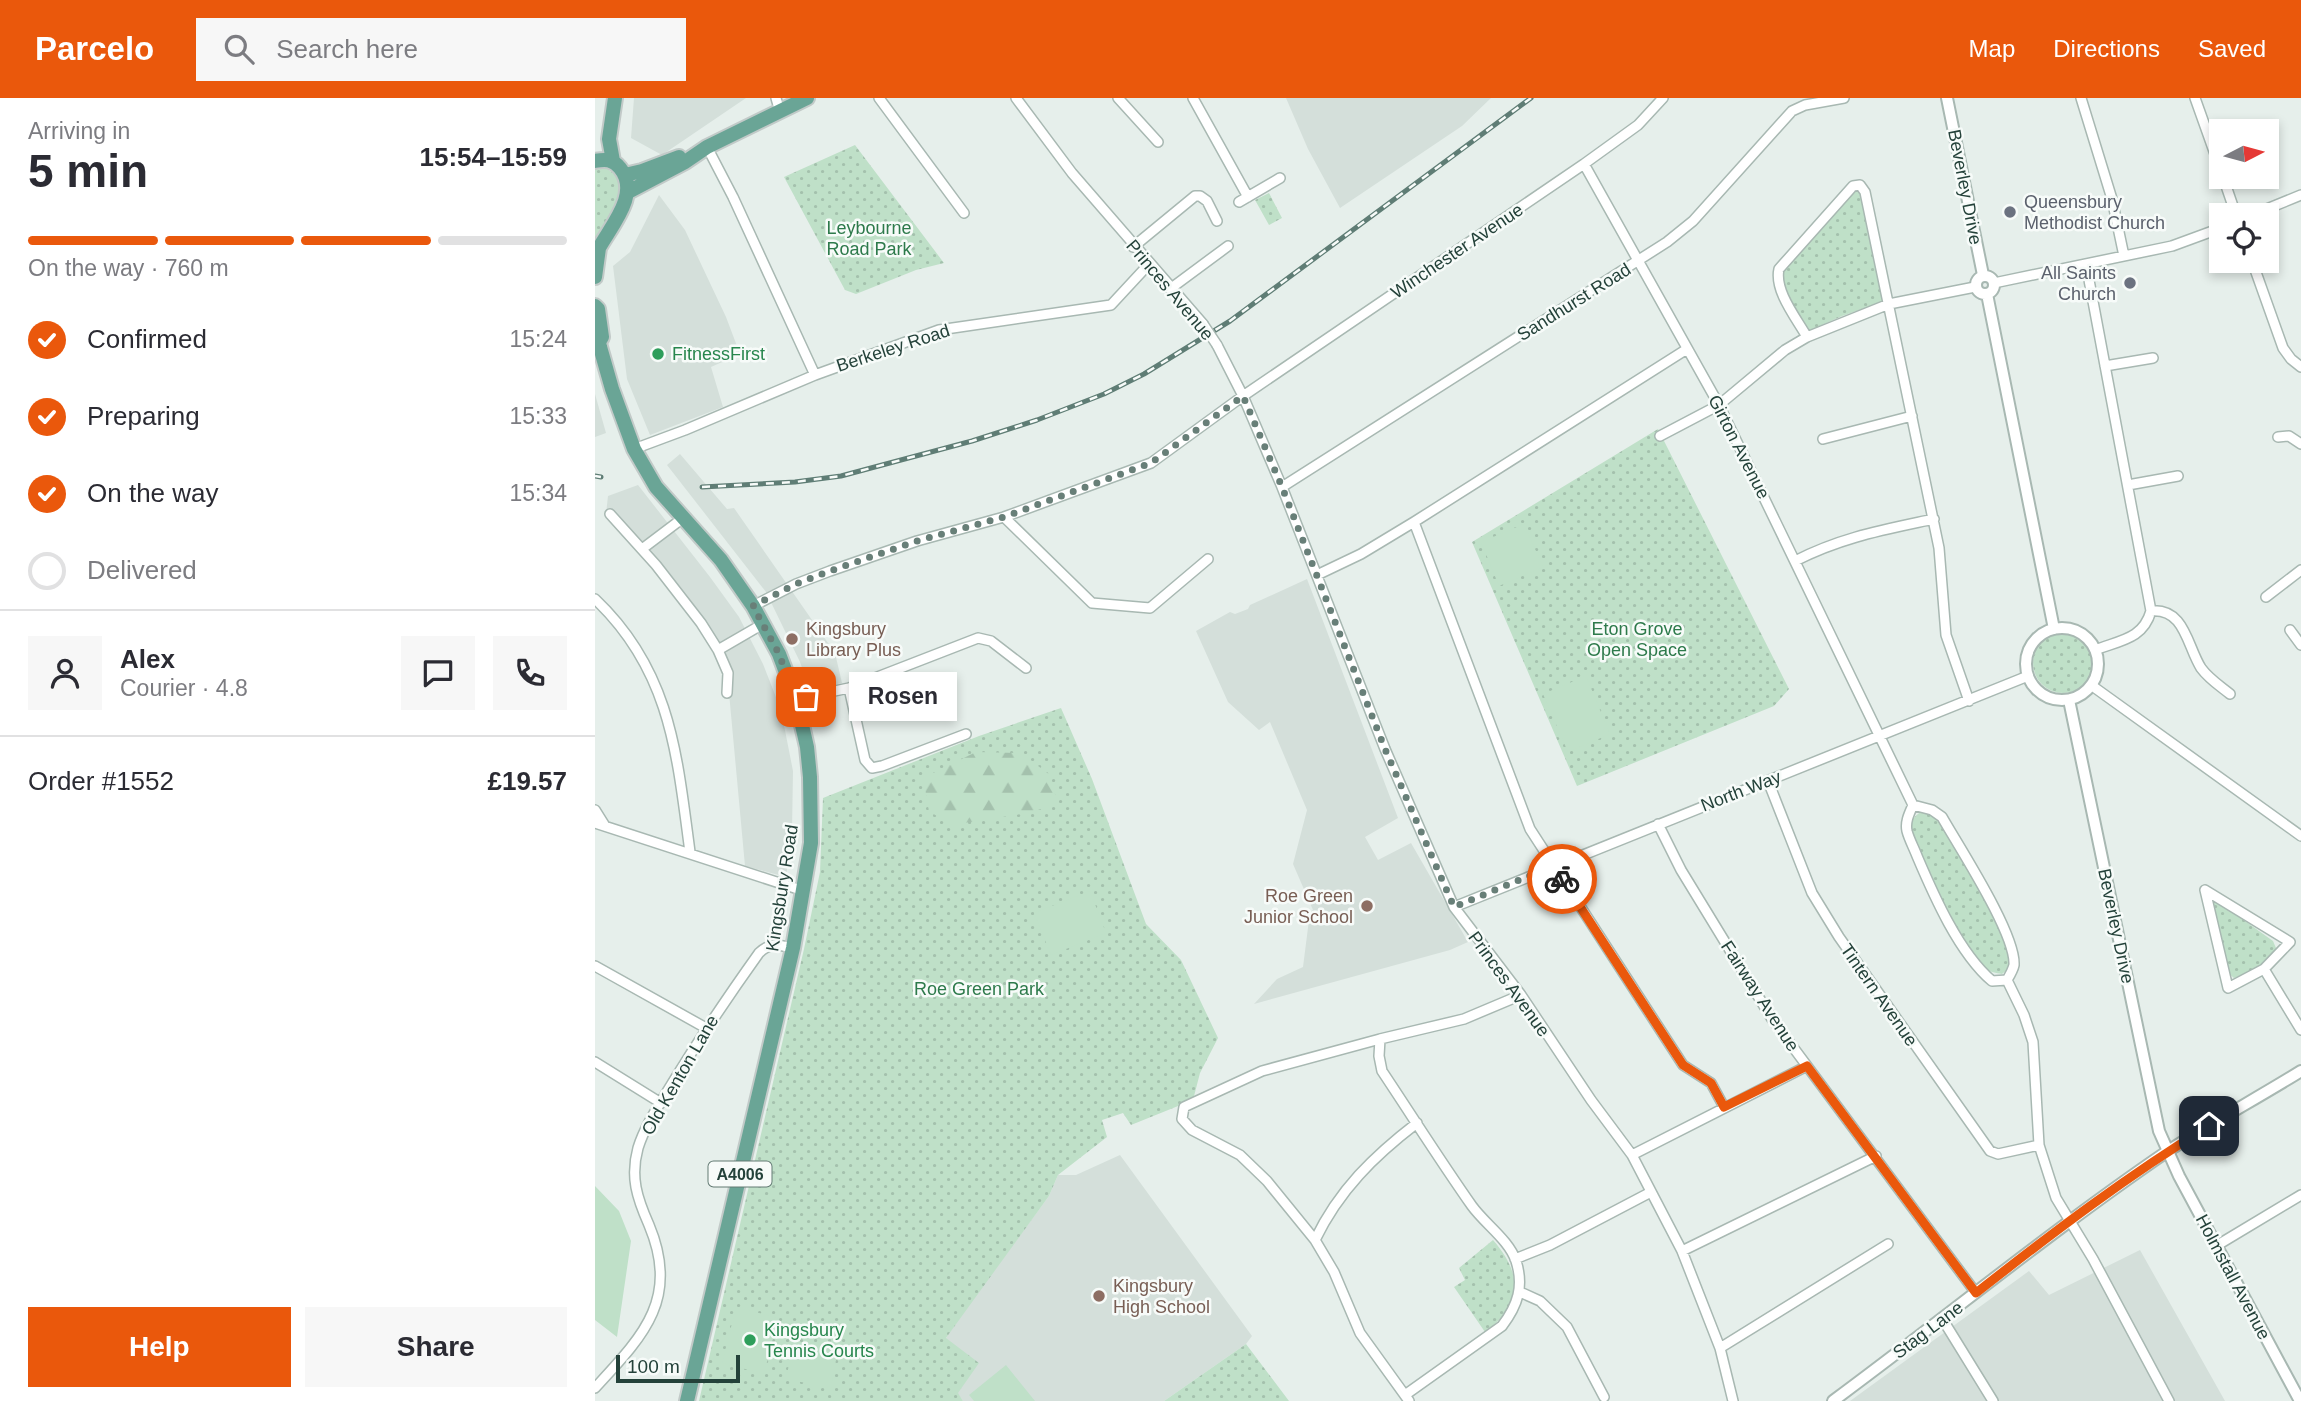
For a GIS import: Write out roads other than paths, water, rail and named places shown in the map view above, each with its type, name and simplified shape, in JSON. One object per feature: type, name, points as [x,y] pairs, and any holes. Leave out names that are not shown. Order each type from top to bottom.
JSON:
[{"type":"main road","points":[[595,277],[597,249],[623,206],[628,192],[625,175],[613,161],[609,139],[615,98]]},
{"type":"main road","points":[[628,192],[685,162],[702,149],[778,105],[807,98]]},
{"type":"main road","points":[[596,161],[609,139]]},
{"type":"main road","points":[[625,175],[702,149]]},
{"type":"main road","points":[[596,161],[613,161]]},
{"type":"main road","name":"Kingsbury Road","points":[[595,306],[598,309],[602,337],[597,340],[634,449],[656,487],[721,560],[753,606],[779,654],[796,699],[807,747],[811,843],[804,891],[687,1401]]},
{"type":"street","points":[[879,98],[964,212]]},
{"type":"street","name":"Princes Avenue","points":[[1016,98],[1071,171],[1133,247],[1203,324],[1217,345],[1243,396],[1282,487],[1385,749],[1454,907],[1521,995],[1591,1100],[1632,1155],[1682,1251],[1720,1348],[1733,1401]]},
{"type":"street","points":[[1118,98],[1158,142]]},
{"type":"street","points":[[1193,98],[1244,199],[1280,178]]},
{"type":"street","name":"Winchester Avenue","points":[[753,606],[796,584],[830,571],[917,541],[1004,517],[1151,463],[1243,396],[1584,164],[1638,125],[1663,98]]},
{"type":"street","name":"Sandhurst Road","points":[[1282,487],[1640,260],[1693,221],[1792,111],[1824,100],[1843,98]]},
{"type":"street","name":"Beverley Drive","points":[[1947,98],[1983,275]]},
{"type":"street","points":[[2081,98],[2112,199],[2124,256]]},
{"type":"street","points":[[2195,98],[2209,137]]},
{"type":"street","points":[[702,149],[733,197],[815,374]]},
{"type":"street","name":"Girton Avenue","points":[[1584,164],[1719,405],[1913,805]]},
{"type":"street","points":[[1807,337],[1780,287],[1777,277],[1779,269],[1853,186],[1860,185],[1865,192],[1934,519],[1943,579],[1945,635],[1969,701]]},
{"type":"street","points":[[2279,204],[2301,195]]},
{"type":"street","points":[[1133,247],[1195,196],[1207,201],[1217,221]]},
{"type":"street","points":[[1994,283],[2172,246],[2209,232]]},
{"type":"street","points":[[1170,289],[1228,246]]},
{"type":"street","name":"Berkeley Road","points":[[634,449],[815,374],[943,329],[1111,305],[1149,264]]},
{"type":"street","points":[[2086,264],[2151,611],[2141,632],[2095,650]]},
{"type":"street","points":[[2256,273],[2283,348],[2301,367]]},
{"type":"street","points":[[1983,275],[1990,277],[1994,283],[1993,290],[1986,294],[1979,293],[1975,287],[1977,279],[1983,275]]},
{"type":"street","points":[[1660,436],[1719,405],[1785,350],[1807,337],[1889,304],[1975,287]]},
{"type":"street","points":[[1986,294],[2054,629]]},
{"type":"street","points":[[1317,575],[1361,554],[1414,522],[1687,349]]},
{"type":"street","points":[[2105,366],[2153,359]]},
{"type":"street","points":[[1823,439],[1912,416]]},
{"type":"street","points":[[2278,437],[2289,436],[2301,444]]},
{"type":"street","points":[[2128,485],[2178,476]]},
{"type":"street","points":[[610,514],[642,549],[701,623],[718,650],[728,673],[727,693]]},
{"type":"street","points":[[1004,517],[1092,603],[1150,608],[1208,559]]},
{"type":"street","points":[[642,549],[683,518]]},
{"type":"street","points":[[1795,561],[1825,545],[1934,519]]},
{"type":"street","points":[[1414,522],[1530,829],[1683,1065],[1711,1083],[1724,1107]]},
{"type":"street","points":[[2266,597],[2301,570]]},
{"type":"street","points":[[595,599],[627,634],[661,695],[670,725],[690,852]]},
{"type":"street","points":[[2151,611],[2170,613],[2192,644],[2199,665],[2206,675],[2230,694]]},
{"type":"street","points":[[718,650],[763,624]]},
{"type":"street","points":[[2054,629],[2074,630],[2089,640],[2095,650],[2098,668],[2091,685],[2081,695],[2069,699],[2051,699],[2038,691],[2028,676],[2025,663],[2029,648],[2037,638],[2054,629]]},
{"type":"street","points":[[2290,630],[2301,645]]},
{"type":"street","points":[[796,699],[849,688],[978,638],[991,641],[1026,668]]},
{"type":"street","name":"North Way","points":[[1454,907],[2028,676]]},
{"type":"street","points":[[2091,685],[2301,836]]},
{"type":"street","points":[[849,688],[864,756],[872,768],[966,734]]},
{"type":"street","name":"Beverley Drive","points":[[2069,699],[2159,1131],[2167,1152]]},
{"type":"street","name":"Tintern Avenue","points":[[1768,781],[1812,893],[1839,937],[1990,1152],[1998,1154],[2039,1146]]},
{"type":"street","points":[[1913,805],[1932,810],[1942,817],[1985,891],[2011,946],[2014,965],[2007,980],[1992,981],[1983,973],[1954,930],[1925,874],[1907,831],[1906,821],[1913,805]]},
{"type":"street","points":[[595,810],[600,824],[804,891]]},
{"type":"street","name":"Fairway Avenue","points":[[1658,824],[1681,870],[1772,1019],[1976,1293]]},
{"type":"street","points":[[2205,890],[2290,942],[2264,969],[2228,988],[2205,890]]},
{"type":"street","name":"Old Kenton Lane","points":[[595,1388],[640,1338],[657,1298],[661,1272],[657,1245],[635,1193],[634,1177],[639,1147],[661,1103],[706,1028],[765,947],[773,944],[793,948]]},
{"type":"street","points":[[595,966],[706,1028]]},
{"type":"street","points":[[2264,969],[2301,1030]]},
{"type":"street","points":[[2007,980],[2024,1015],[2033,1042],[2039,1146],[2056,1198],[2093,1259],[2169,1401]]},
{"type":"street","points":[[1380,1038],[1382,1071],[1474,1209],[1515,1259],[1520,1292],[1512,1313],[1502,1326],[1407,1398],[1360,1333],[1334,1272],[1315,1240],[1268,1181],[1249,1164],[1240,1156],[1192,1130],[1182,1119],[1184,1107],[1262,1071],[1380,1038],[1464,1019],[1521,995]]},
{"type":"street","points":[[595,1062],[661,1103]]},
{"type":"street","points":[[1632,1155],[1807,1066]]},
{"type":"street","name":"Stag Lane","points":[[1833,1401],[1943,1320],[2069,1221],[2167,1152],[2301,1071]]},
{"type":"street","points":[[1315,1240],[1346,1187],[1381,1150],[1417,1123]]},
{"type":"street","name":"Holmstall Avenue","points":[[2167,1152],[2300,1401]]},
{"type":"street","points":[[1682,1251],[1876,1156]]},
{"type":"street","points":[[1515,1259],[1550,1245],[1651,1192]]},
{"type":"street","points":[[2216,1246],[2301,1195]]},
{"type":"street","points":[[1720,1348],[1888,1244]]},
{"type":"street","points":[[1520,1292],[1540,1301],[1567,1327],[1604,1397]]},
{"type":"street","points":[[1943,1320],[1993,1401]]},
{"type":"railway","points":[[702,487],[795,482],[841,476],[972,441],[1104,394],[1144,374],[1230,321],[1531,98]]},
{"type":"railway","points":[[595,476],[601,477]]},
{"type":"place","name":"Queensbury Methodist Church","points":[[2010,212]]},
{"type":"place","name":"All Saints Church","points":[[2130,283]]},
{"type":"place","name":"FitnessFirst","points":[[658,354]]},
{"type":"place","name":"Kingsbury Library Plus","points":[[792,639]]},
{"type":"place","name":"Rosen","points":[[806,697]]},
{"type":"place","name":"Roe Green Junior School","points":[[1367,906]]},
{"type":"place","name":"Kingsbury High School","points":[[1099,1296]]},
{"type":"place","name":"Kingsbury Tennis Courts","points":[[750,1340]]},
{"type":"park label","name":"Leybourne Road Park","points":[[869,238]]},
{"type":"park label","name":"Eton Grove Open Space","points":[[1637,639]]},
{"type":"park label","name":"Roe Green Park","points":[[979,989]]}]
